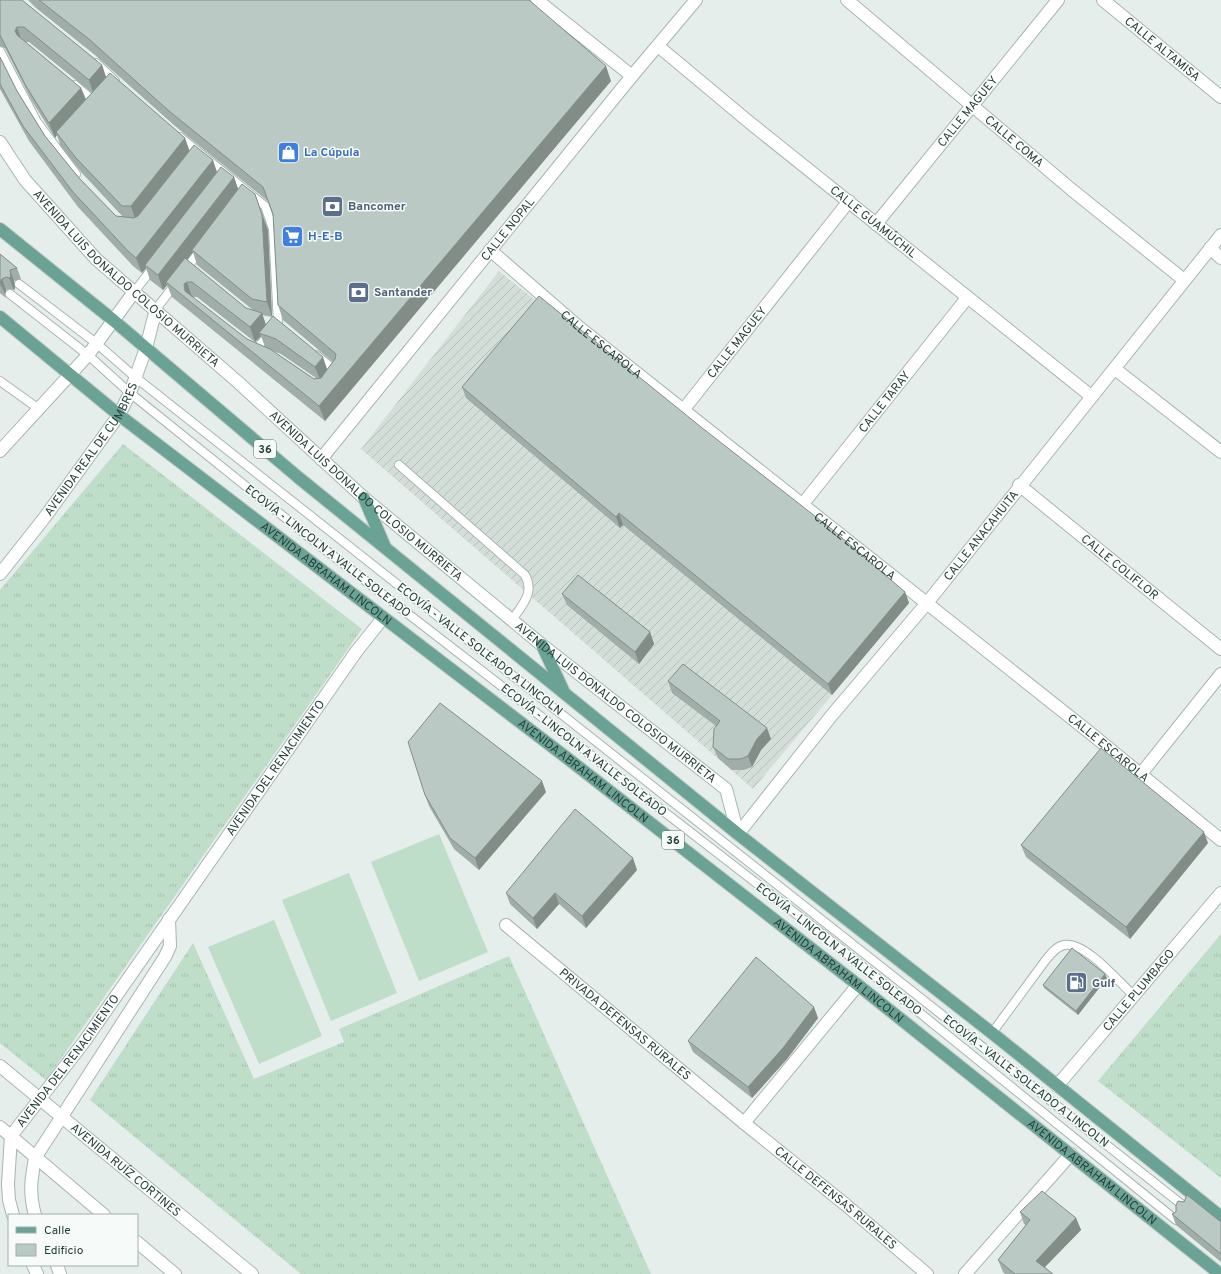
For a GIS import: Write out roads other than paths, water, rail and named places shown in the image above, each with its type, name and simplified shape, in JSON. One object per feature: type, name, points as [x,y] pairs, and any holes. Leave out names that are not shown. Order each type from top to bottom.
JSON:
[{"type":"main road","name":"36","points":[[0,229],[113,320],[385,548],[738,834],[992,1033],[1221,1217]]},
{"type":"main road","name":"AVENIDA ABRAHAM LINCOLN","points":[[0,317],[119,415],[858,985],[1220,1274]]},
{"type":"main road","points":[[364,498],[385,548]]},
{"type":"main road","points":[[542,644],[564,693]]},
{"type":"street","points":[[537,0],[632,76]]},
{"type":"street","name":"CALLE NOPAL","points":[[322,459],[490,250],[696,0]]},
{"type":"street","name":"CALLE COMA","points":[[847,0],[971,106],[1184,280]]},
{"type":"street","name":"CALLE MAGUEY","points":[[876,224],[1058,0]]},
{"type":"street","name":"CALLE ALTAMISA","points":[[1103,0],[1221,98]]},
{"type":"street","name":"CALLE GUAMÚCHIL","points":[[658,46],[749,122],[1091,396]]},
{"type":"street","name":"AVENIDA LUIS DONALDO COLOSIO MURRIETA","points":[[0,142],[25,180],[96,259],[156,309],[364,498],[512,620],[726,789],[738,834]]},
{"type":"street","name":"CALLE MAGUEY","points":[[684,409],[849,201]]},
{"type":"street","name":"CALLE ANACAHUITA","points":[[738,834],[832,715],[927,603],[1221,235]]},
{"type":"street","points":[[1210,248],[1221,258]]},
{"type":"street","name":"CALLE ESCAROLA","points":[[490,250],[580,328],[927,603],[1221,840]]},
{"type":"street","points":[[0,451],[88,355],[134,292]]},
{"type":"street","name":"CALLE TARAY","points":[[802,505],[967,298]]},
{"type":"street","name":"AVENIDA REAL DE CUMBRES","points":[[0,574],[45,517],[119,415],[130,393],[146,348],[156,309]]},
{"type":"street","points":[[1115,369],[1221,452]]},
{"type":"street","name":"CALLE COLIFLOR","points":[[1020,485],[1221,649]]},
{"type":"street","name":"AVENIDA DEL RENACIMIENTO","points":[[13,1214],[9,1200],[8,1184],[11,1136],[84,1042],[356,652],[383,618]]},
{"type":"street","points":[[1140,775],[1221,674]]},
{"type":"street","name":"CALLE PLUMBAGO","points":[[1057,1086],[1221,893]]},
{"type":"street","name":"AVENIDA DEL RENACIMIENTO","points":[[35,1214],[30,1199],[30,1184],[35,1158],[165,957],[170,946],[169,919]]},
{"type":"street","name":"PRIVADA DEFENSAS RURALES","points":[[506,925],[744,1123]]},
{"type":"street","points":[[744,1123],[858,985]]},
{"type":"street","name":"AVENIDA RUÍZ CORTINES","points":[[0,1066],[252,1274]]},
{"type":"street","name":"CALLE DEFENSAS RURALES","points":[[744,1123],[846,1205],[927,1274]]},
{"type":"street","points":[[0,1127],[103,1214]]},
{"type":"street","points":[[965,1274],[1070,1154]]},
{"type":"street","points":[[138,1243],[175,1274]]},
{"type":"lane","points":[[0,50],[34,115],[57,144],[83,183]]},
{"type":"lane","points":[[92,59],[115,84]]},
{"type":"lane","points":[[66,79],[95,102]]},
{"type":"lane","points":[[172,130],[196,156],[245,194],[265,206],[273,229],[277,324],[259,351],[244,341]]},
{"type":"lane","points":[[156,309],[192,268],[208,240]]},
{"type":"lane","points":[[134,292],[162,256]]},
{"type":"lane","name":"ECOVÍA - VALLE SOLEADO A LINCOLN","points":[[19,284],[96,343],[135,377],[1186,1208]]},
{"type":"lane","name":"ECOVÍA - LINCOLN A VALLE SOLEADO","points":[[10,294],[88,355],[130,393],[314,541],[826,937],[1176,1220]]},
{"type":"lane","points":[[307,347],[336,371],[327,383]]},
{"type":"lane","points":[[0,381],[39,409]]},
{"type":"lane","points":[[399,465],[525,575],[529,582],[530,590],[528,597],[512,620]]},
{"type":"lane","points":[[992,1033],[1053,951],[1063,945],[1075,945],[1085,951],[1133,995]]},
{"type":"place","name":"La Cúpula","points":[[289,152]]},
{"type":"place","name":"Bancomer","points":[[332,206]]},
{"type":"place","name":"H-E-B","points":[[293,236]]},
{"type":"place","name":"Santander","points":[[358,292]]},
{"type":"place","name":"Gulf","points":[[1076,983]]}]
